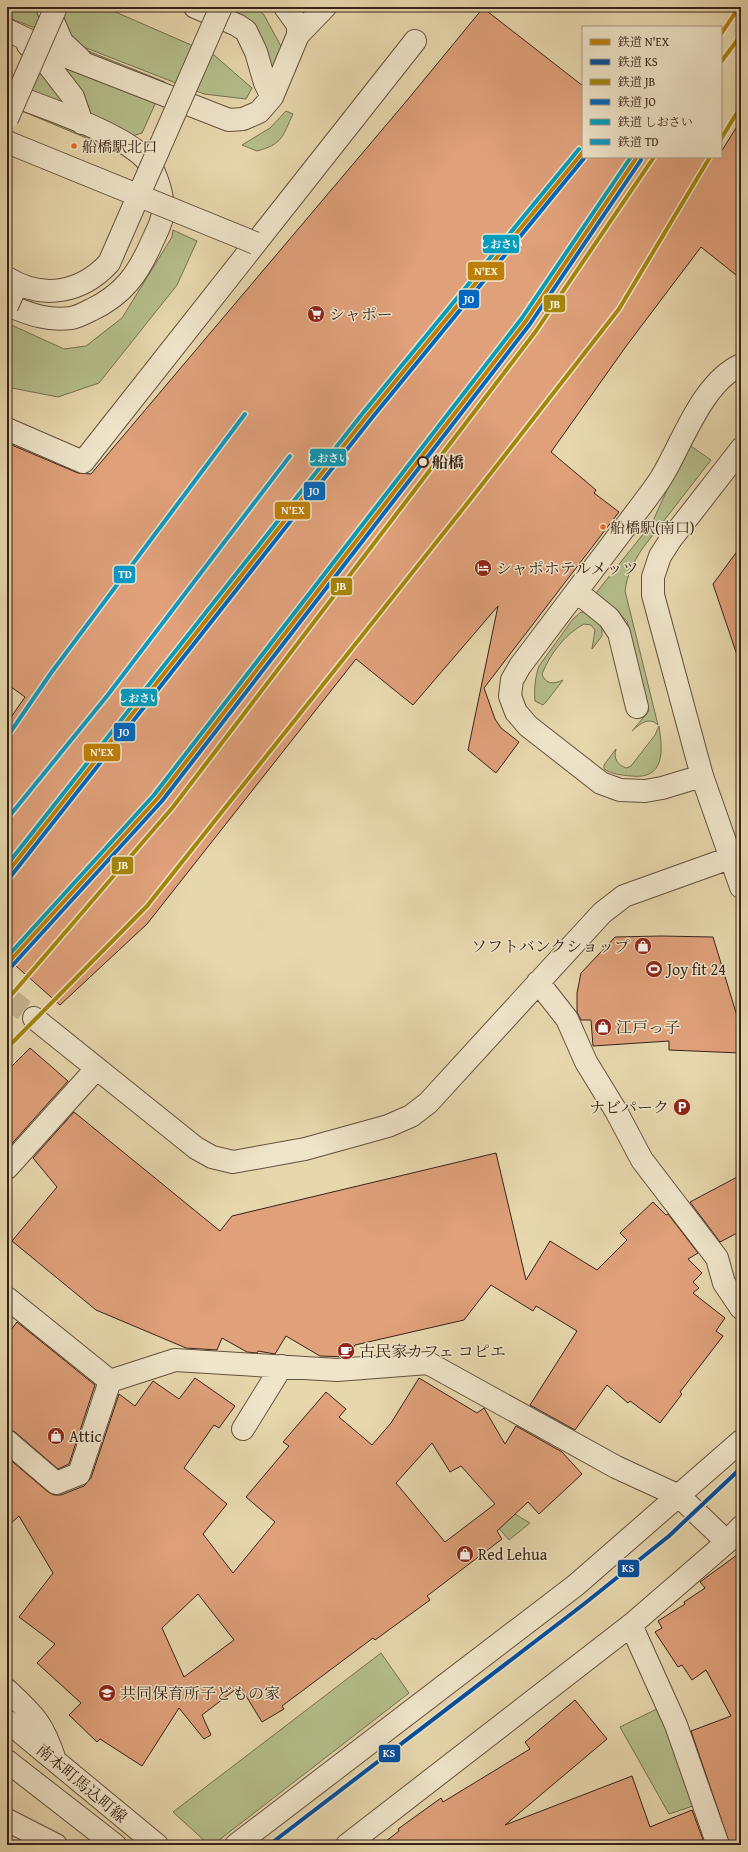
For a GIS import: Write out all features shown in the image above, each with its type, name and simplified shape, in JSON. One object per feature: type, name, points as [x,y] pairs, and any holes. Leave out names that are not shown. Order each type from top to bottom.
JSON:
[{"type":"street","points":[[47,7],[62,42],[70,52],[87,64]]},
{"type":"street","points":[[7,119],[56,7]]},
{"type":"street","points":[[195,7],[237,25],[246,31],[256,52],[265,83],[272,97]]},
{"type":"street","points":[[7,93],[108,134],[130,147],[147,162],[158,182],[163,211],[157,233],[143,262],[130,283],[107,302],[73,317],[49,319],[29,314],[7,305],[12,281],[33,289],[70,289],[88,282],[99,274],[109,263],[140,195],[221,7]]},
{"type":"street","points":[[285,7],[298,25],[298,35]]},
{"type":"street","points":[[7,31],[52,51],[230,120],[243,118],[259,112],[272,97],[298,35],[325,7]]},
{"type":"street","points":[[7,31],[31,47],[46,62],[72,98],[82,123]]},
{"type":"street","points":[[7,429],[83,462],[415,41]]},
{"type":"street","points":[[7,142],[255,243]]},
{"type":"street","points":[[702,776],[662,788],[645,791],[620,790],[601,783],[528,726],[516,712],[510,696],[512,680],[520,666],[619,537],[664,473],[695,414],[706,397],[732,369],[741,365]]},
{"type":"street","points":[[741,449],[671,539],[660,556],[653,577],[653,595],[702,776],[736,856],[741,887]]},
{"type":"street","points":[[577,592],[609,618],[619,634],[637,707]]},
{"type":"street","points":[[34,1018],[196,1148],[212,1157],[233,1162],[305,1149],[388,1126],[411,1116],[428,1103],[602,913],[624,896],[736,856]]},
{"type":"street","points":[[538,982],[567,1019],[586,1062],[642,1160],[717,1258],[724,1283],[741,1308]]},
{"type":"street","points":[[7,1168],[96,1069]]},
{"type":"street","points":[[7,1298],[110,1381]]},
{"type":"street","points":[[110,1381],[175,1360],[337,1370],[428,1363],[616,1467],[679,1496],[734,1534],[630,1626],[347,1845]]},
{"type":"street","points":[[243,1429],[282,1366]]},
{"type":"street","points":[[7,1441],[56,1483],[79,1474],[110,1381]]},
{"type":"street","points":[[236,1845],[576,1585],[741,1441]]},
{"type":"street","points":[[630,1626],[676,1725],[718,1845]]},
{"type":"street","points":[[7,1690],[32,1713],[43,1728],[55,1761]]},
{"type":"street","name":"南本町馬込町線","points":[[7,1721],[157,1845]]},
{"type":"street","name":"南本町馬込町線","points":[[7,1761],[115,1845]]},
{"type":"street","points":[[7,1820],[56,1845]]},
{"type":"green space","points":[[7,7],[104,7],[214,55],[252,88],[246,99],[204,94],[7,17]]},
{"type":"green space","points":[[212,7],[257,7],[264,15],[282,48],[272,68],[248,23]]},
{"type":"green space","points":[[51,36],[165,82],[142,133],[103,145],[22,111]]},
{"type":"green space","points":[[286,111],[293,114],[284,134],[272,146],[257,151],[242,145],[270,128]]},
{"type":"green space","points":[[173,230],[197,241],[177,285],[99,383],[58,397],[12,388],[7,385],[7,359],[12,342],[7,339],[7,323],[64,349],[86,346],[122,318],[172,237]]},
{"type":"green space","points":[[688,444],[711,460],[642,549],[631,569],[626,585],[625,591],[658,725],[655,722],[648,721],[632,731],[649,711],[627,621],[596,593],[652,523]]},
{"type":"green space","points":[[581,612],[589,615],[602,627],[602,636],[592,649],[595,630],[591,625],[584,624],[564,639],[549,659],[542,674],[548,682],[551,683],[563,680],[543,705],[535,701],[535,684],[539,666],[573,619]]},
{"type":"green space","points":[[659,726],[661,754],[656,769],[642,776],[631,776],[620,775],[604,769],[604,765],[616,749],[615,756],[617,761],[626,768],[631,766],[655,735]]},
{"type":"green space","points":[[498,1504],[530,1523],[509,1540],[486,1513]]},
{"type":"green space","points":[[381,1653],[409,1693],[214,1844],[207,1843],[173,1812]]},
{"type":"green space","points":[[661,1707],[699,1804],[669,1814],[620,1727]]},
{"type":"building","points":[[483,8],[582,85],[582,158],[722,158],[722,150],[741,120],[741,279],[701,247],[627,345],[551,452],[596,490],[594,493],[619,512],[484,688],[495,719],[501,728],[519,742],[496,773],[468,750],[498,606],[413,705],[356,659],[147,924],[60,1005],[7,958],[7,723],[25,697],[7,684],[7,443],[78,473],[91,474],[409,98]]},
{"type":"building","points":[[741,546],[741,654],[737,655],[713,584]]},
{"type":"building","points":[[615,937],[713,937],[741,1029],[741,1053],[669,1050],[669,1041],[593,1046],[591,1020],[581,1020],[577,1012],[577,993],[581,973]]},
{"type":"building","points":[[30,1048],[68,1081],[7,1149],[7,1071]]},
{"type":"building","points":[[74,1112],[220,1231],[232,1216],[496,1153],[526,1280],[550,1241],[597,1270],[627,1240],[620,1233],[653,1202],[666,1215],[668,1214],[698,1253],[688,1259],[702,1273],[693,1282],[699,1288],[693,1293],[725,1318],[716,1331],[723,1336],[680,1392],[682,1394],[660,1423],[630,1401],[628,1403],[607,1385],[575,1430],[530,1405],[577,1331],[536,1306],[533,1311],[491,1285],[464,1320],[355,1345],[348,1357],[320,1356],[286,1336],[275,1354],[258,1351],[257,1353],[247,1352],[222,1338],[217,1350],[186,1348],[96,1310],[12,1241],[57,1187],[33,1158]]},
{"type":"building","points":[[741,1175],[741,1231],[720,1242],[690,1202]]},
{"type":"building","points":[[17,1322],[95,1385],[69,1464],[58,1469],[15,1432],[7,1429],[7,1335]]},
{"type":"building","points":[[195,1378],[235,1406],[219,1428],[214,1425],[184,1468],[227,1504],[203,1534],[233,1573],[275,1522],[246,1497],[289,1446],[283,1442],[326,1392],[346,1409],[339,1417],[372,1445],[391,1423],[419,1378],[477,1413],[484,1408],[505,1444],[516,1426],[562,1452],[582,1474],[539,1514],[528,1502],[497,1531],[502,1539],[427,1596],[430,1600],[375,1640],[373,1638],[282,1706],[284,1709],[262,1722],[240,1686],[202,1715],[211,1735],[204,1739],[179,1708],[142,1766],[100,1739],[97,1742],[69,1715],[81,1703],[37,1663],[55,1644],[19,1617],[53,1573],[19,1516],[7,1527],[7,1457],[48,1492],[54,1495],[61,1495],[84,1486],[91,1478],[119,1394],[135,1406],[153,1381],[179,1399]],"holes":[[[432,1443],[450,1472],[461,1466],[495,1504],[445,1542],[396,1483]],[[198,1594],[234,1640],[184,1677],[162,1628]]]},
{"type":"building","points":[[741,1552],[741,1839],[730,1845],[691,1731],[731,1716],[706,1670],[692,1680],[682,1665],[678,1667],[655,1632],[662,1628],[658,1621],[685,1604],[684,1602],[705,1588],[700,1582]]},
{"type":"building","points":[[575,1700],[607,1739],[505,1825],[632,1776],[650,1827],[692,1810],[705,1845],[381,1845],[399,1831],[398,1829],[441,1798],[443,1802],[530,1749],[525,1742]]},
{"type":"tunnel","points":[[7,997],[34,1018]]},
{"type":"rail line","name":"N'EX","points":[[722,32],[739,7]]},
{"type":"rail line","name":"JB","points":[[722,61],[741,35]]},
{"type":"rail line","name":"JB","points":[[722,137],[741,106]]},
{"type":"rail line","name":"しおさい","points":[[7,865],[363,413],[579,149]]},
{"type":"rail line","name":"N'EX","points":[[7,873],[367,416],[582,153]]},
{"type":"rail line","name":"JO","points":[[11,876],[371,419],[584,158]]},
{"type":"rail line","name":"しおさい","points":[[7,957],[154,795],[522,318],[630,158]]},
{"type":"rail line","name":"N'EX","points":[[7,964],[158,798],[526,321],[636,158]]},
{"type":"rail line","name":"JB","points":[[7,1000],[173,807],[536,331],[653,158]]},
{"type":"rail line","name":"JB","points":[[7,1048],[147,906],[466,505],[619,309],[709,158]]},
{"type":"rail line","name":"JO","points":[[11,967],[162,801],[530,324],[641,160]]},
{"type":"rail line","name":"TD","points":[[7,737],[51,673],[245,414]]},
{"type":"rail line","name":"TD","points":[[7,819],[107,696],[290,456]]},
{"type":"rail line","name":"KS","points":[[269,1845],[584,1604],[669,1536],[741,1468]]},
{"type":"place","name":"船橋駅北口","points":[[74,146]]},
{"type":"place","name":"シャポー","points":[[316,314]]},
{"type":"place","name":"船橋","points":[[423,462]]},
{"type":"place","name":"船橋駅(南口)","points":[[603,527]]},
{"type":"place","name":"シャポホテルメッツ","points":[[483,568]]},
{"type":"place","name":"ソフトバンクショップ","points":[[643,946]]},
{"type":"place","name":"Joy fit 24","points":[[654,969]]},
{"type":"place","name":"江戸っ子","points":[[603,1027]]},
{"type":"place","name":"ナビパーク","points":[[682,1107]]},
{"type":"place","name":"古民家カフェ コピエ","points":[[346,1351]]},
{"type":"place","name":"Attic","points":[[56,1436]]},
{"type":"place","name":"Red Lehua","points":[[465,1554]]},
{"type":"place","name":"共同保育所子どもの家","points":[[107,1693]]}]
